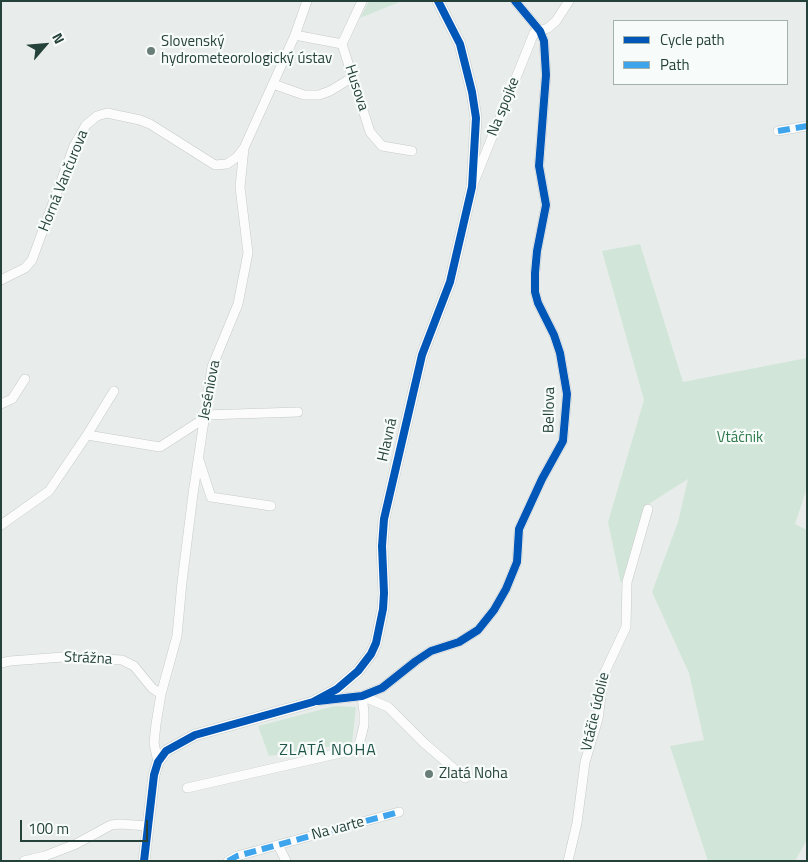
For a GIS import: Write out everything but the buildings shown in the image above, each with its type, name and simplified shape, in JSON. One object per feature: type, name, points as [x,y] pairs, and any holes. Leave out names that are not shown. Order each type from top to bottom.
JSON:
[{"type":"street","name":"Jeséniova","points":[[158,762],[154,743],[161,694],[177,636],[198,458],[212,367],[238,304],[248,253],[240,187],[244,148],[307,1]]},
{"type":"street","points":[[294,35],[342,44],[362,1]]},
{"type":"street","name":"Hlavná","points":[[158,762],[172,747],[195,734],[313,702],[353,676],[365,662],[376,643],[383,609],[382,546],[384,519],[422,355],[450,282],[472,187],[476,118],[472,92],[460,44],[438,1]]},
{"type":"street","name":"Bellova","points":[[313,702],[362,696],[382,688],[431,651],[459,642],[478,630],[494,610],[506,590],[517,562],[519,529],[542,479],[564,441],[567,394],[560,353],[535,292],[537,251],[546,205],[539,166],[546,75],[544,41],[540,31],[516,1]]},
{"type":"street","name":"Na spojke","points":[[472,187],[534,33],[548,28],[569,1]]},
{"type":"street","name":"Husova","points":[[342,44],[370,132],[382,146],[412,151]]},
{"type":"street","points":[[273,84],[304,95],[319,95],[330,91],[353,77]]},
{"type":"street","name":"Horná Vančurova","points":[[1,280],[25,268],[32,260],[74,146],[90,120],[97,116],[107,113],[150,124],[215,165],[222,166],[233,161],[244,148]]},
{"type":"street","points":[[778,131],[807,126]]},
{"type":"street","points":[[1,404],[12,398],[25,378]]},
{"type":"street","points":[[1,526],[49,491],[114,391]]},
{"type":"street","points":[[87,435],[160,447],[205,417],[298,412]]},
{"type":"street","points":[[182,433],[195,435],[201,443]]},
{"type":"street","points":[[198,458],[212,497],[271,506]]},
{"type":"street","name":"Vtáčie údolie","points":[[568,861],[577,823],[585,762],[598,719],[604,674],[626,627],[628,582],[648,510]]},
{"type":"street","name":"Strážna","points":[[1,664],[10,661],[63,657],[122,660],[134,666],[152,688],[161,694]]},
{"type":"street","points":[[362,696],[388,707],[424,743],[465,778]]},
{"type":"street","points":[[187,788],[358,749],[364,725],[362,696]]},
{"type":"street","points":[[144,861],[153,783],[158,762]]},
{"type":"street","name":"Na varte","points":[[228,861],[278,845],[399,812]]},
{"type":"street","points":[[24,861],[45,856],[76,844],[111,825],[147,826]]},
{"type":"street","points":[[278,845],[286,861]]},
{"type":"green space","points":[[369,1],[402,1],[360,18]]},
{"type":"green space","name":"Vtáčnik","points":[[640,244],[683,382],[807,358],[807,488],[795,524],[807,530],[807,840],[795,861],[708,861],[670,746],[704,740],[689,673],[652,592],[678,522],[688,479],[644,507],[621,584],[608,522],[644,400],[602,251]]},
{"type":"green space","points":[[335,706],[356,707],[352,743],[269,756],[258,726]]},
{"type":"marked path","points":[[778,131],[807,126]]},
{"type":"marked path","points":[[228,861],[237,856],[399,812]]},
{"type":"cycle path","points":[[144,861],[154,775],[158,762],[166,751],[195,735],[313,702],[337,689],[358,671],[371,654],[376,643],[383,609],[382,546],[384,519],[422,355],[450,282],[472,187],[476,118],[472,92],[460,44],[438,1]]},
{"type":"cycle path","points":[[318,701],[362,696],[382,688],[431,651],[459,642],[478,630],[494,610],[506,589],[517,562],[519,529],[542,479],[563,441],[567,394],[560,353],[535,292],[537,251],[546,205],[539,166],[546,75],[544,41],[540,31],[515,1]]},
{"type":"place","name":"Slovenský hydrometeorologický ústav","points":[[151,51]]},
{"type":"place","name":"Zlatá Noha","points":[[429,774]]},
{"type":"district","name":"ZLATÁ NOHA","points":[[328,751]]}]
